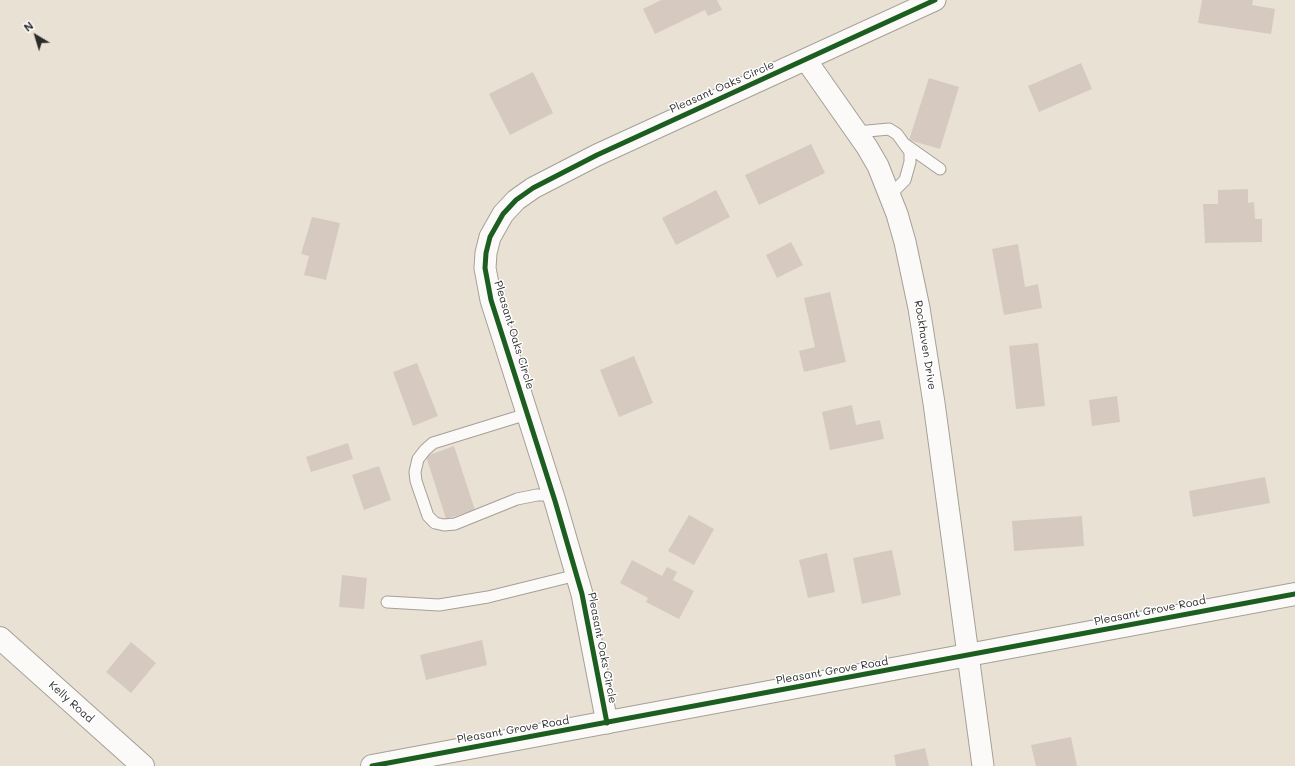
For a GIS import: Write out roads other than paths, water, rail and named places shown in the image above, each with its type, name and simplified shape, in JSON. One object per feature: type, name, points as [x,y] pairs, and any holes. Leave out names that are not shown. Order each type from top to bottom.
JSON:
[{"type":"street","name":"Pleasant Oaks Circle","points":[[607,723],[577,575],[491,300],[485,268],[486,253],[490,237],[503,214],[516,200],[533,188],[674,120],[935,0]]},
{"type":"street","name":"Rockhaven Drive","points":[[806,60],[857,132],[878,166],[890,195],[905,242],[919,308],[934,404],[983,766]]},
{"type":"street","name":"Pleasant Grove Road","points":[[372,766],[1295,594]]},
{"type":"street","name":"Kelly Road","points":[[0,638],[142,766]]},
{"type":"lane","points":[[857,132],[889,129],[897,134],[910,152],[910,162],[905,180],[890,195]]},
{"type":"lane","points":[[904,143],[940,169]]},
{"type":"lane","points":[[527,414],[433,443],[425,450],[418,460],[415,472],[416,481],[428,516],[435,523],[444,525],[455,524],[517,500],[537,495],[553,495]]},
{"type":"lane","points":[[387,602],[439,605],[488,597],[577,575]]}]
